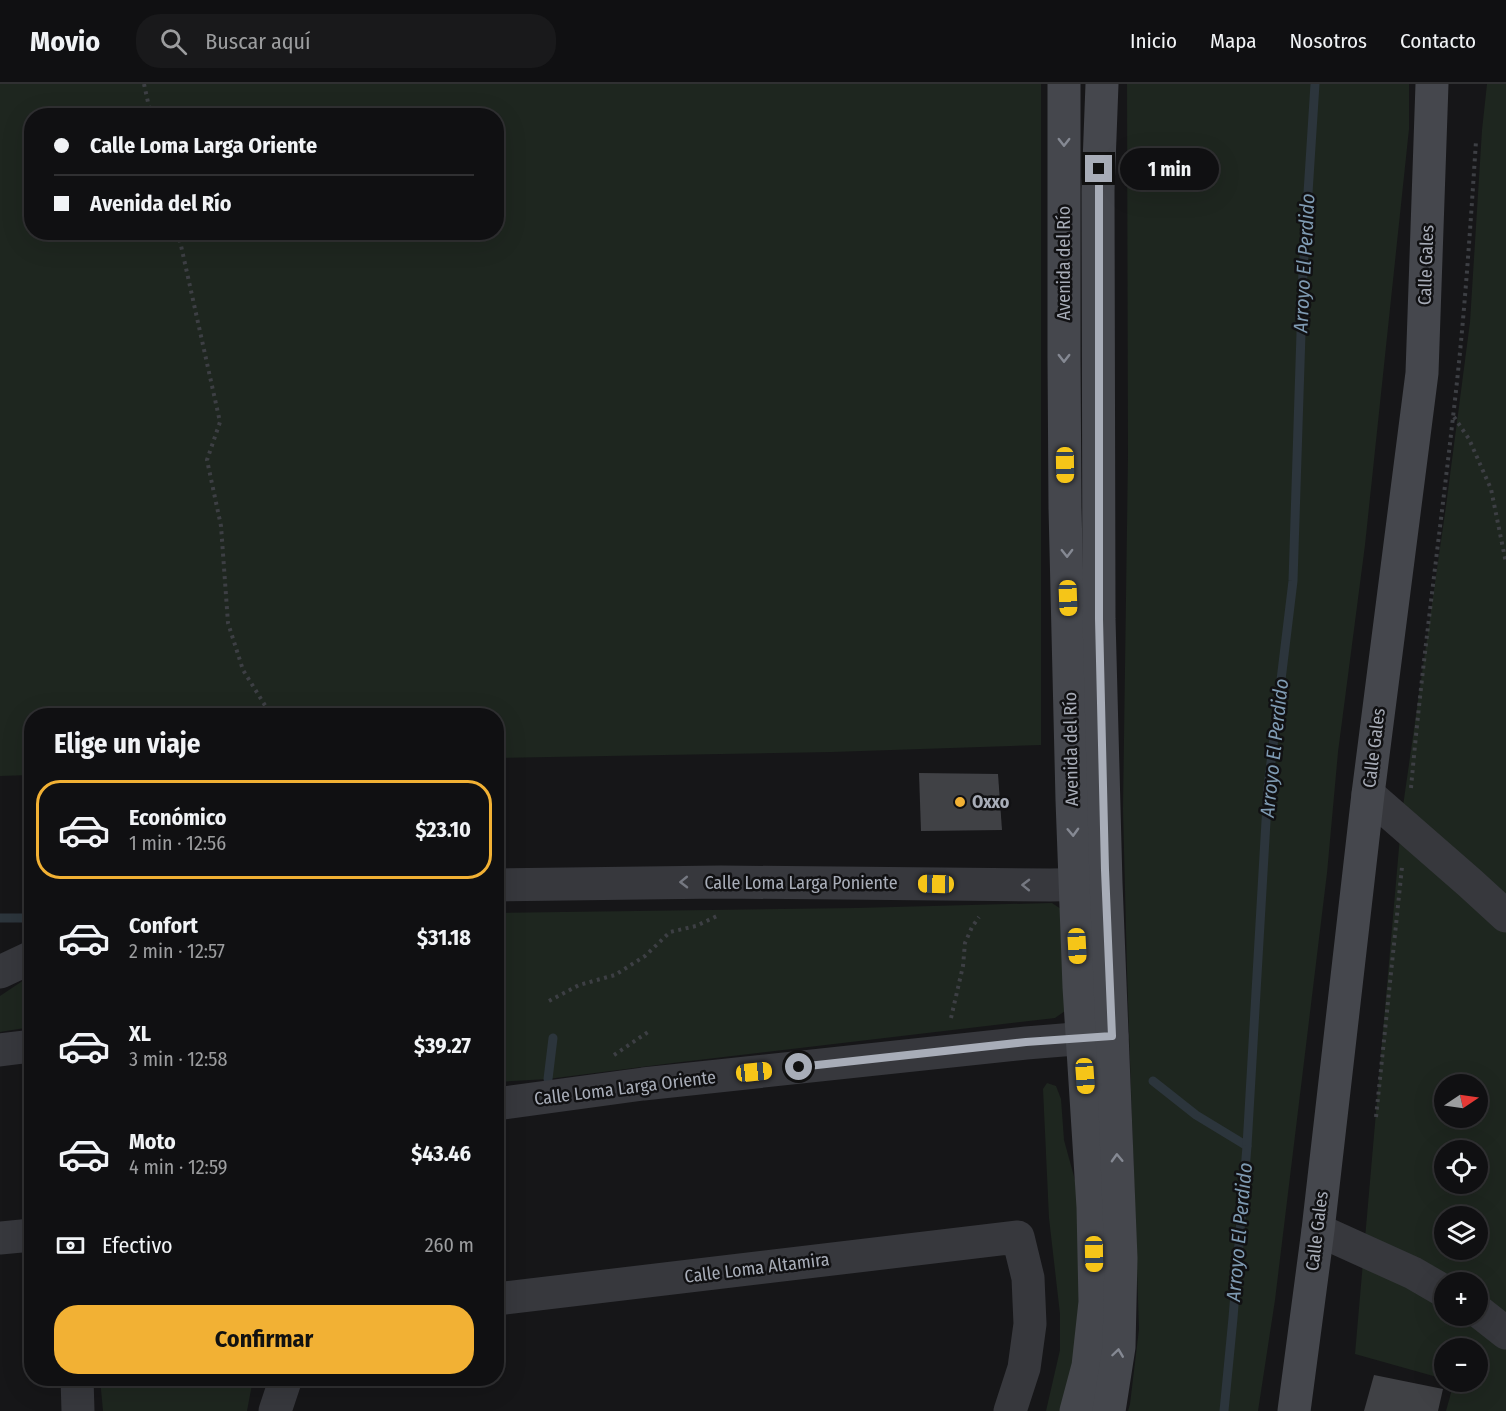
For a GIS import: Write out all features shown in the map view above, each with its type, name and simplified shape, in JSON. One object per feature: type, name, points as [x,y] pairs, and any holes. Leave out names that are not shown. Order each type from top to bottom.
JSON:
[{"type":"street","name":"Avenida del Río","points":[[1064,84],[1065,508],[1090,884],[1097,1038],[1121,1258],[1119,1347],[1108,1411]]},
{"type":"street","name":"Avenida del Río","points":[[1090,884],[1099,619],[1098,190],[1102,84]]},
{"type":"street","name":"Calle Gales","points":[[1294,1411],[1318,1230],[1368,794],[1422,373],[1432,84]]},
{"type":"street","points":[[1368,794],[1506,916]]},
{"type":"street","name":"Calle Loma Larga Poniente","points":[[504,885],[721,882],[1090,884]]},
{"type":"street","points":[[0,972],[24,961]]},
{"type":"street","name":"Avenida del Río","points":[[1076,1411],[1088,1366],[1095,1302],[1093,1207],[1097,1038]]},
{"type":"street","name":"Calle Loma Larga Oriente","points":[[504,1103],[655,1083],[1026,1042],[1097,1038]]},
{"type":"street","points":[[0,1050],[24,1047]]},
{"type":"street","points":[[1318,1230],[1413,1273],[1434,1285]]},
{"type":"street","points":[[0,1238],[24,1236]]},
{"type":"street","name":"Calle Loma Altamira","points":[[504,1298],[1018,1236],[1028,1278],[1030,1324],[1024,1368],[1010,1411]]},
{"type":"street","points":[[1488,1319],[1506,1333]]},
{"type":"street","points":[[77,1386],[78,1411]]},
{"type":"street","points":[[275,1411],[283,1386]]},
{"type":"path","points":[[144,84],[150,108]]},
{"type":"path","points":[[1376,1117],[1397,903],[1466,297],[1476,141]]},
{"type":"path","points":[[180,240],[220,422],[207,460],[221,526],[228,623],[243,670],[265,708]]},
{"type":"path","points":[[1422,373],[1469,439],[1491,489],[1506,563]]},
{"type":"path","points":[[549,1001],[579,985],[615,975],[645,956],[670,933],[696,926],[726,912]]},
{"type":"path","points":[[950,1029],[963,966],[965,943],[972,927],[981,915]]},
{"type":"path","points":[[611,1059],[616,1053],[648,1032]]},
{"type":"shaded area","points":[[0,84],[1041,84],[1041,745],[832,752],[504,758],[504,708],[24,708],[24,775],[0,776]]},
{"type":"shaded area","points":[[1127,84],[1409,84],[1409,129],[1365,545],[1338,752],[1327,873],[1275,1300],[1258,1411],[1128,1411],[1139,1329],[1123,809],[1128,456]]},
{"type":"shaded area","points":[[1487,84],[1506,84],[1506,1411],[1446,1411],[1451,1392],[1488,1392],[1488,1338],[1434,1338],[1434,1376],[1355,1354],[1402,813],[1470,322]]},
{"type":"shaded area","points":[[1052,903],[1061,909],[1065,1011],[1055,1018],[548,1079],[504,1082],[504,913]]},
{"type":"shaded area","points":[[24,980],[24,1028],[0,1032],[0,996]]},
{"type":"shaded area","points":[[1047,1083],[1056,1086],[1061,1099],[1064,1140],[1084,1213],[1087,1321],[1071,1411],[1046,1411],[1060,1350],[1060,1314],[1049,1218],[1043,1089]]},
{"type":"shaded area","points":[[101,1386],[252,1386],[247,1411],[103,1411]]},
{"type":"building","name":"Oxxo","points":[[919,773],[998,774],[1002,830],[921,831]]},
{"type":"building","points":[[1374,1375],[1434,1387],[1434,1392],[1442,1392],[1438,1411],[1364,1411]]},
{"type":"waterway","name":"Arroyo El Perdido","points":[[1224,1411],[1247,1146],[1268,787],[1293,581],[1303,271],[1315,84]]},
{"type":"waterway","points":[[0,918],[24,918]]},
{"type":"waterway","points":[[548,1079],[553,1038]]},
{"type":"waterway","points":[[1153,1081],[1196,1115],[1247,1146]]},
{"type":"place","name":"Oxxo","points":[[960,802]]},
{"type":"route","points":[[799,1067],[1026,1042],[1112,1036],[1105,870],[1099,619],[1099,169]]}]
